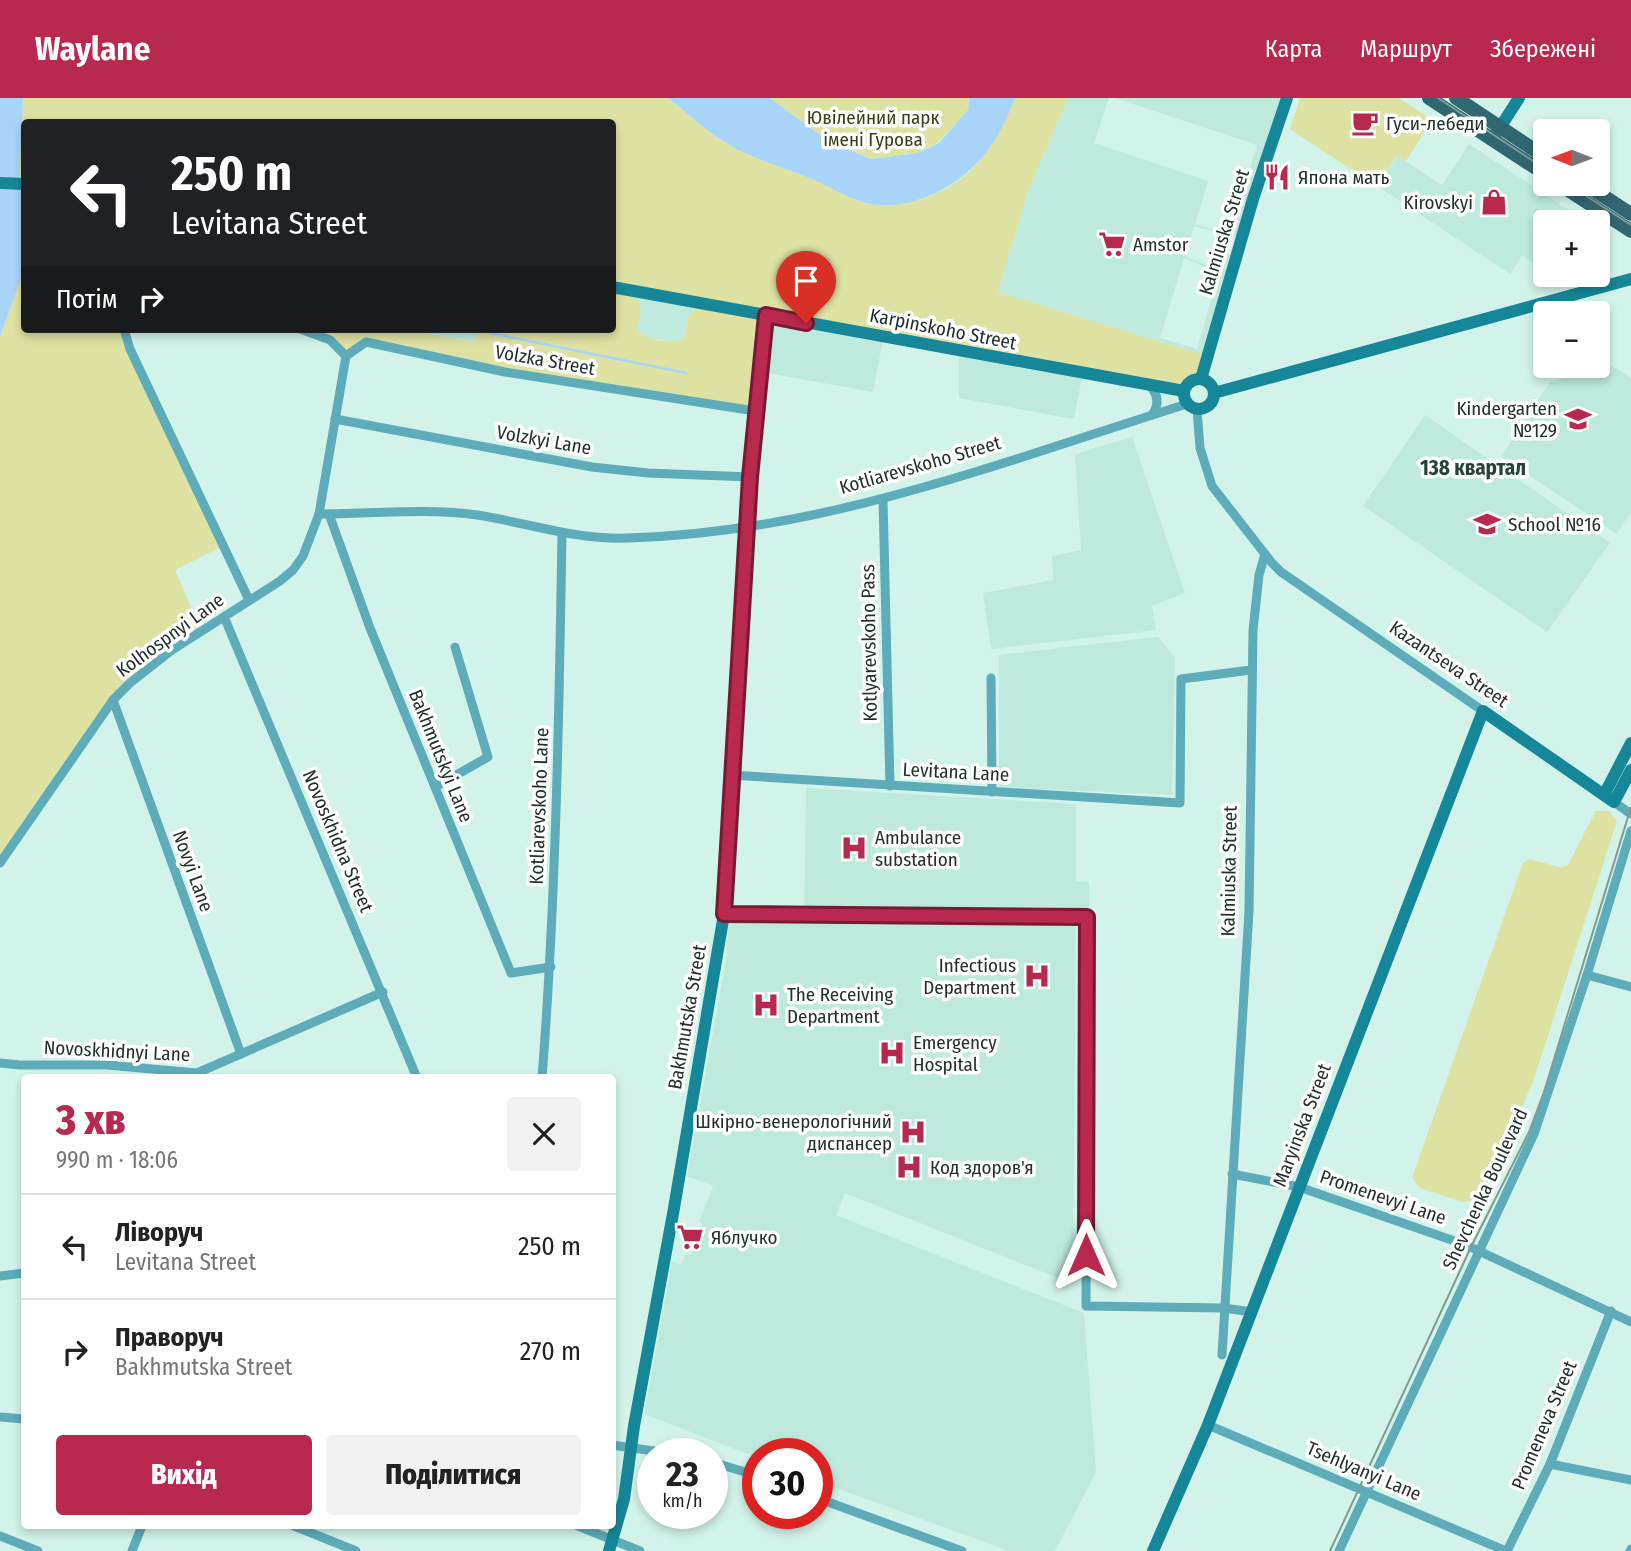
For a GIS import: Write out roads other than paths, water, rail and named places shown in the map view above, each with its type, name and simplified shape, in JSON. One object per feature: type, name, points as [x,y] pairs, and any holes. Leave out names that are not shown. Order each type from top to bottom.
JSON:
[{"type":"main road","points":[[1429,98],[1533,151]]},
{"type":"main road","points":[[1455,98],[1533,164]]},
{"type":"main road","points":[[1577,196],[1631,231]]},
{"type":"main road","points":[[1604,196],[1631,214]]},
{"type":"street","name":"Kalmiuska Street","points":[[1201,379],[1253,199],[1287,98]]},
{"type":"street","points":[[1496,134],[1519,98]]},
{"type":"street","points":[[0,183],[21,184]]},
{"type":"street","points":[[1214,393],[1631,279]]},
{"type":"street","name":"Karpinskoho Street","points":[[616,288],[1149,385],[1189,401]]},
{"type":"street","name":"Bakhmutska Street","points":[[612,1546],[624,1499],[724,914],[750,477],[766,315]]},
{"type":"street","points":[[125,333],[130,349],[248,600]]},
{"type":"street","points":[[311,333],[330,340],[346,356]]},
{"type":"street","name":"Volzka Street","points":[[346,356],[366,342],[505,372],[755,411]]},
{"type":"street","name":"Kolhospnyi Lane","points":[[0,863],[113,700],[172,650],[201,630],[225,619],[248,600],[280,581],[293,570],[303,556],[324,514],[335,419],[346,356]]},
{"type":"street","points":[[1189,401],[1208,406],[1213,401],[1214,393],[1210,383],[1201,379],[1190,382],[1189,401],[1199,448],[1212,486],[1265,554]]},
{"type":"street","points":[[1149,385],[1155,391],[1157,399],[1157,407],[1152,415]]},
{"type":"street","name":"Kotliarevskoho Street","points":[[324,514],[454,513],[479,515],[562,534],[627,538],[747,527],[883,500],[1189,401]]},
{"type":"street","name":"Volzkyi Lane","points":[[335,419],[592,467],[648,474],[750,477]]},
{"type":"street","name":"Kotlyarevskoho Pass","points":[[883,500],[890,786]]},
{"type":"street","name":"Bakhmutskyi Lane","points":[[324,514],[511,973],[551,967]]},
{"type":"street","name":"Kotliarevskoho Lane","points":[[542,1074],[551,967],[562,534]]},
{"type":"street","name":"Kalmiuska Street","points":[[1222,1355],[1249,911],[1251,670],[1259,575],[1265,554]]},
{"type":"street","name":"Kazantseva Street","points":[[1265,554],[1281,572],[1609,799]]},
{"type":"street","name":"Novoskhidna Street","points":[[225,619],[415,1074]]},
{"type":"street","points":[[435,787],[488,757],[455,647]]},
{"type":"street","name":"Levitana Lane","points":[[731,775],[1180,803],[1181,678],[1251,670]]},
{"type":"street","points":[[991,678],[992,792]]},
{"type":"street","name":"Novyi Lane","points":[[113,700],[241,1054]]},
{"type":"street","name":"Maryinska Street","points":[[1153,1551],[1208,1426],[1483,711]]},
{"type":"street","points":[[1609,799],[1631,743]]},
{"type":"street","points":[[1609,799],[1631,770]]},
{"type":"street","points":[[1609,799],[1631,814]]},
{"type":"street","name":"Shevchenka Boulevard","points":[[1339,1551],[1534,1134],[1631,831]]},
{"type":"street","points":[[724,914],[1087,917],[1086,1306],[1224,1308],[1252,1312]]},
{"type":"street","points":[[1587,975],[1631,987]]},
{"type":"street","name":"Novoskhidnyi Lane","points":[[200,1074],[383,992]]},
{"type":"street","name":"Novoskhidnyi Lane","points":[[0,1063],[107,1065],[189,1074]]},
{"type":"street","name":"Promenevyi Lane","points":[[1232,1174],[1299,1187],[1478,1250],[1631,1322]]},
{"type":"street","points":[[0,1276],[21,1273]]},
{"type":"street","name":"Promeneva Street","points":[[1506,1551],[1550,1464],[1611,1311]]},
{"type":"street","points":[[0,1417],[21,1419]]},
{"type":"street","name":"Tsehlyanyi Lane","points":[[1208,1426],[1506,1551]]},
{"type":"street","points":[[616,1445],[637,1448]]},
{"type":"street","points":[[1550,1464],[1631,1480]]},
{"type":"street","points":[[833,1504],[962,1551]]},
{"type":"street","points":[[132,1551],[141,1529]]},
{"type":"street","points":[[301,1529],[356,1551]]},
{"type":"street","points":[[583,1529],[612,1546],[640,1551]]},
{"type":"street","points":[[0,1536],[38,1551]]},
{"type":"water","points":[[0,98],[23,98],[19,181],[21,278],[0,337]]},
{"type":"water","points":[[669,98],[770,98],[827,140],[871,159],[918,153],[939,143],[968,110],[969,98],[1015,98],[992,144],[964,175],[934,194],[918,200],[883,205],[859,201],[743,152],[707,130]]},
{"type":"waterway","points":[[490,333],[686,373]]},
{"type":"tram line","points":[[1438,98],[1533,161]]},
{"type":"tram line","points":[[1586,196],[1631,225]]},
{"type":"tram line","points":[[1330,1551],[1471,1247],[1529,1132],[1544,1092],[1631,807]]},
{"type":"place","name":"Гуси-лебеди","points":[[1365,123]]},
{"type":"place","name":"Япона мать","points":[[1277,177]]},
{"type":"place","name":"Kirovskyi","points":[[1494,202]]},
{"type":"place","name":"Amstor","points":[[1112,244]]},
{"type":"place","name":"Kindergarten №129","points":[[1578,419]]},
{"type":"place","name":"School №16","points":[[1487,524]]},
{"type":"place","name":"Ambulance substation","points":[[854,848]]},
{"type":"place","name":"Infectious Department","points":[[1037,976]]},
{"type":"place","name":"The Receiving Department","points":[[766,1005]]},
{"type":"place","name":"Emergency Hospital","points":[[892,1053]]},
{"type":"place","name":"Шкірно-венерологічний диспансер","points":[[913,1132]]},
{"type":"place","name":"Код здоров'я","points":[[909,1167]]},
{"type":"place","name":"Яблучко","points":[[690,1237]]},
{"type":"district","name":"138 квартал","points":[[1473,468]]},
{"type":"park label","name":"Ювілейний парк імені Гурова","points":[[873,128]]}]
